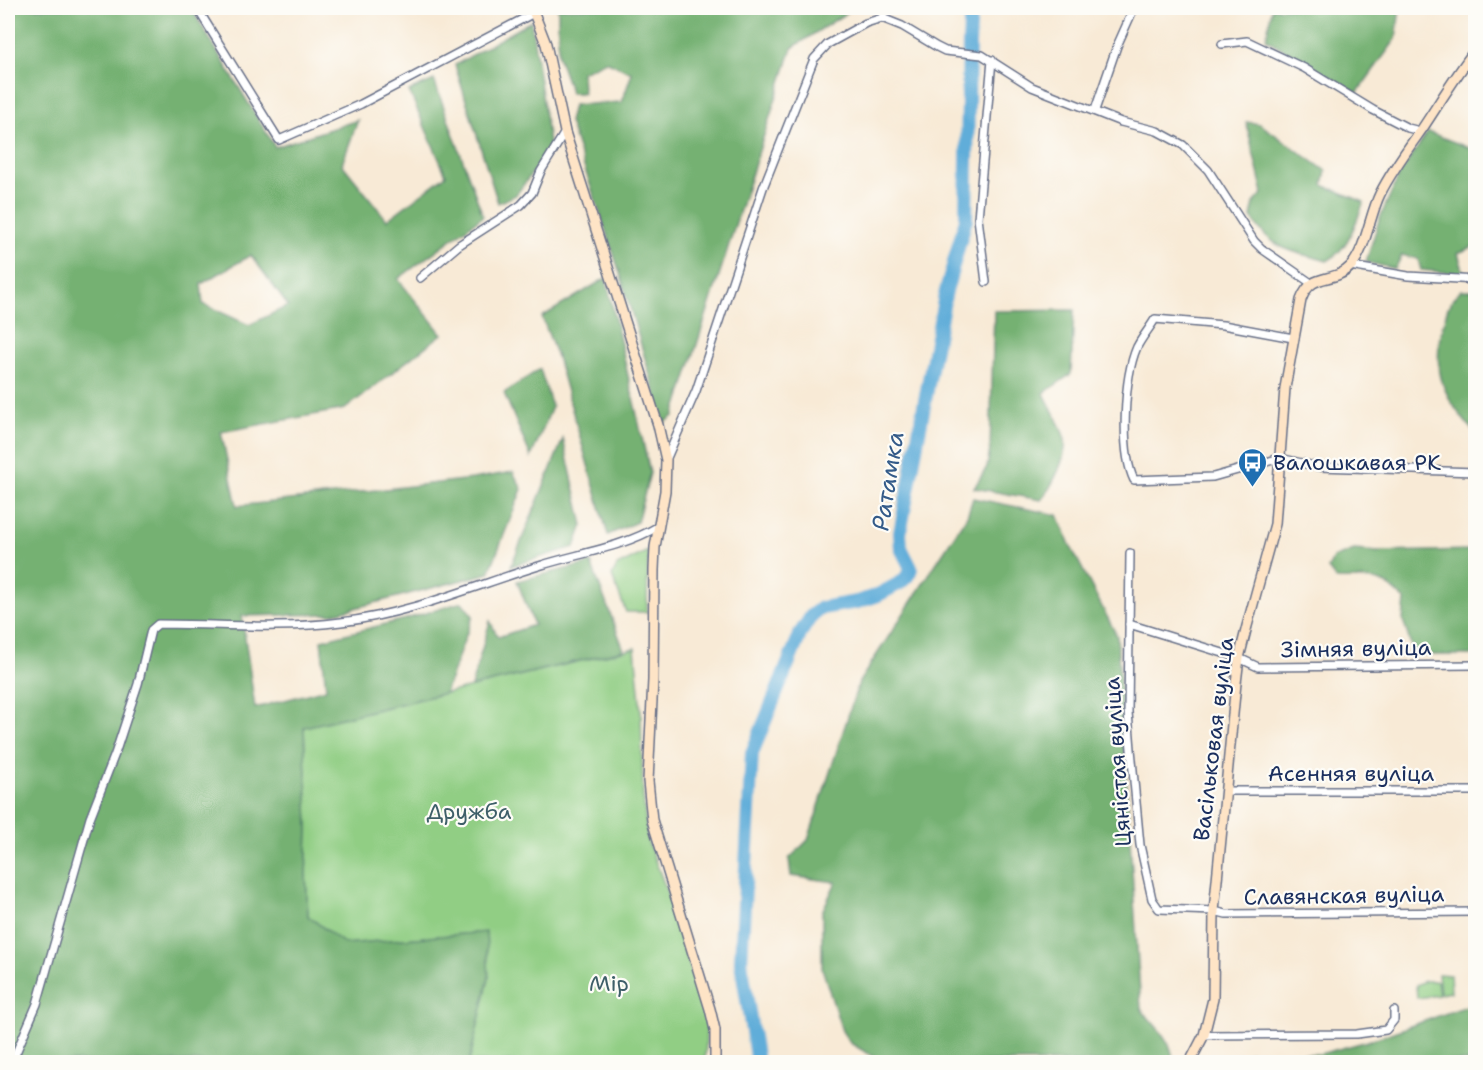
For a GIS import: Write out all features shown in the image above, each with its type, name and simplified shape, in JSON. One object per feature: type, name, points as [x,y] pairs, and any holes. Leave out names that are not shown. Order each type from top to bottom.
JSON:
[{"type":"street","points":[[197,8],[279,140],[361,104],[533,10],[546,44],[565,132],[658,425],[666,460],[665,491],[658,526],[654,570],[649,797],[652,820],[710,1009],[715,1030],[715,1062]]},
{"type":"street","points":[[882,18],[885,8]]},
{"type":"street","points":[[1095,111],[1117,46],[1134,8]]},
{"type":"street","points":[[666,460],[696,391],[763,188],[814,59],[828,44],[866,23],[882,18],[902,26],[937,47],[982,55],[1032,87],[1121,122],[1157,131],[1183,145],[1208,170],[1254,241],[1262,249],[1314,282],[1335,276],[1350,266],[1358,254],[1379,196],[1396,164],[1472,61],[1476,49]]},
{"type":"street","points":[[1222,44],[1247,41],[1304,68],[1373,110],[1408,128],[1420,131]]},
{"type":"street","points":[[986,282],[978,218],[992,60]]},
{"type":"street","points":[[420,278],[459,245],[520,205],[532,193],[565,132]]},
{"type":"street","points":[[1350,266],[1408,276],[1476,280]]},
{"type":"street","name":"Васільковая вуліца","points":[[1190,1062],[1204,1035],[1213,999],[1214,911],[1239,658],[1275,524],[1285,388],[1293,338],[1305,289],[1314,282]]},
{"type":"street","points":[[1293,338],[1223,325],[1155,319],[1137,347],[1127,385],[1125,433],[1128,468],[1134,480],[1213,477],[1280,458],[1319,467],[1476,472]]},
{"type":"street","points":[[12,1062],[37,1004],[90,818],[115,754],[138,684],[151,630],[158,624],[268,626],[340,623],[381,615],[416,607],[492,580],[602,548],[641,535],[658,526]]},
{"type":"street","name":"Цяністая вуліца","points":[[1130,553],[1128,712],[1140,845],[1152,899],[1159,909],[1214,911]]},
{"type":"street","name":"Зімняя вуліца","points":[[1129,624],[1239,658],[1258,667],[1476,665]]},
{"type":"street","name":"Асенняя вуліца","points":[[1226,791],[1476,791]]},
{"type":"street","name":"Славянская вуліца","points":[[1214,911],[1226,914],[1476,912]]},
{"type":"street","points":[[1204,1035],[1357,1034],[1386,1030],[1394,1020],[1394,1011]]},
{"type":"green space","points":[[8,8],[191,8],[275,147],[358,120],[342,164],[387,220],[446,175],[409,91],[434,80],[483,216],[398,279],[442,334],[345,409],[221,432],[237,506],[472,479],[513,472],[522,489],[489,573],[332,614],[242,616],[255,708],[326,689],[321,640],[406,619],[462,602],[473,616],[445,693],[304,727],[308,829],[306,875],[308,916],[345,944],[486,932],[489,978],[469,1062],[8,1062]],"holes":[[[251,255],[288,306],[249,325],[203,304],[201,284]]]},
{"type":"green space","points":[[558,8],[854,8],[792,48],[674,416],[664,423],[619,270],[569,122],[573,105],[622,102],[632,73],[606,61],[582,72],[583,93],[571,93],[558,56]]},
{"type":"green space","points":[[1272,8],[1400,8],[1396,39],[1357,93],[1266,39]]},
{"type":"green space","points":[[531,21],[550,149],[516,195],[498,203],[455,65]]},
{"type":"green space","points":[[1246,122],[1260,124],[1326,171],[1323,185],[1364,202],[1346,243],[1335,256],[1327,261],[1293,252],[1275,243],[1267,237],[1251,217],[1254,203],[1263,193]]},
{"type":"green space","points":[[1428,132],[1475,150],[1475,246],[1458,253],[1464,274],[1421,270],[1418,259],[1402,255],[1395,269],[1366,262],[1379,220],[1399,175]]},
{"type":"green space","points":[[606,278],[650,473],[637,522],[608,535],[557,357],[542,317]]},
{"type":"green space","points":[[1461,290],[1475,290],[1475,433],[1448,397],[1438,357],[1439,342],[1446,315],[1451,302]]},
{"type":"green space","points":[[1074,310],[1071,374],[1044,393],[1065,440],[1064,454],[1058,472],[1041,500],[974,488],[987,467],[990,449],[994,311]]},
{"type":"green space","points":[[540,369],[552,407],[531,457],[504,393]]},
{"type":"green space","points":[[563,439],[583,525],[575,547],[511,566]]},
{"type":"green space","points":[[973,498],[1058,515],[1070,545],[1117,636],[1141,1009],[1166,1040],[1173,1062],[882,1062],[850,1043],[842,1031],[822,968],[822,912],[836,882],[791,876],[789,859],[808,840],[859,682],[967,516]]},
{"type":"green space","points":[[1354,550],[1378,552],[1475,550],[1475,655],[1414,655],[1403,620],[1405,600],[1396,591],[1388,585],[1373,580],[1336,579],[1328,569],[1333,558]]},
{"type":"green space","points":[[648,551],[647,612],[626,612],[612,576],[617,566]]},
{"type":"green space","points":[[591,563],[624,650],[471,687],[490,621],[498,637],[534,625],[517,581]]},
{"type":"green space","name":"Дружба","points":[[635,648],[641,712],[643,795],[648,842],[665,886],[707,1022],[705,1062],[469,1062],[489,978],[475,933],[345,944],[308,916],[306,875],[308,829],[304,727]]},
{"type":"green space","points":[[1438,974],[1450,975],[1451,992],[1440,994]]},
{"type":"green space","points":[[1425,981],[1437,981],[1439,995],[1417,998],[1416,985]]},
{"type":"green space","points":[[1475,1003],[1475,1062],[1233,1062],[1250,1052],[1320,1054],[1368,1041]]},
{"type":"waterway","name":"Ратамка","points":[[757,1062],[741,962],[752,753],[801,632],[812,615],[821,608],[857,602],[878,595],[900,583],[909,575],[911,568],[901,548],[900,533],[945,295],[966,219],[971,8]]},
{"type":"place","name":"Валошкавая РК","points":[[1252,488]]},
{"type":"park label","name":"Мір","points":[[609,983]]}]
